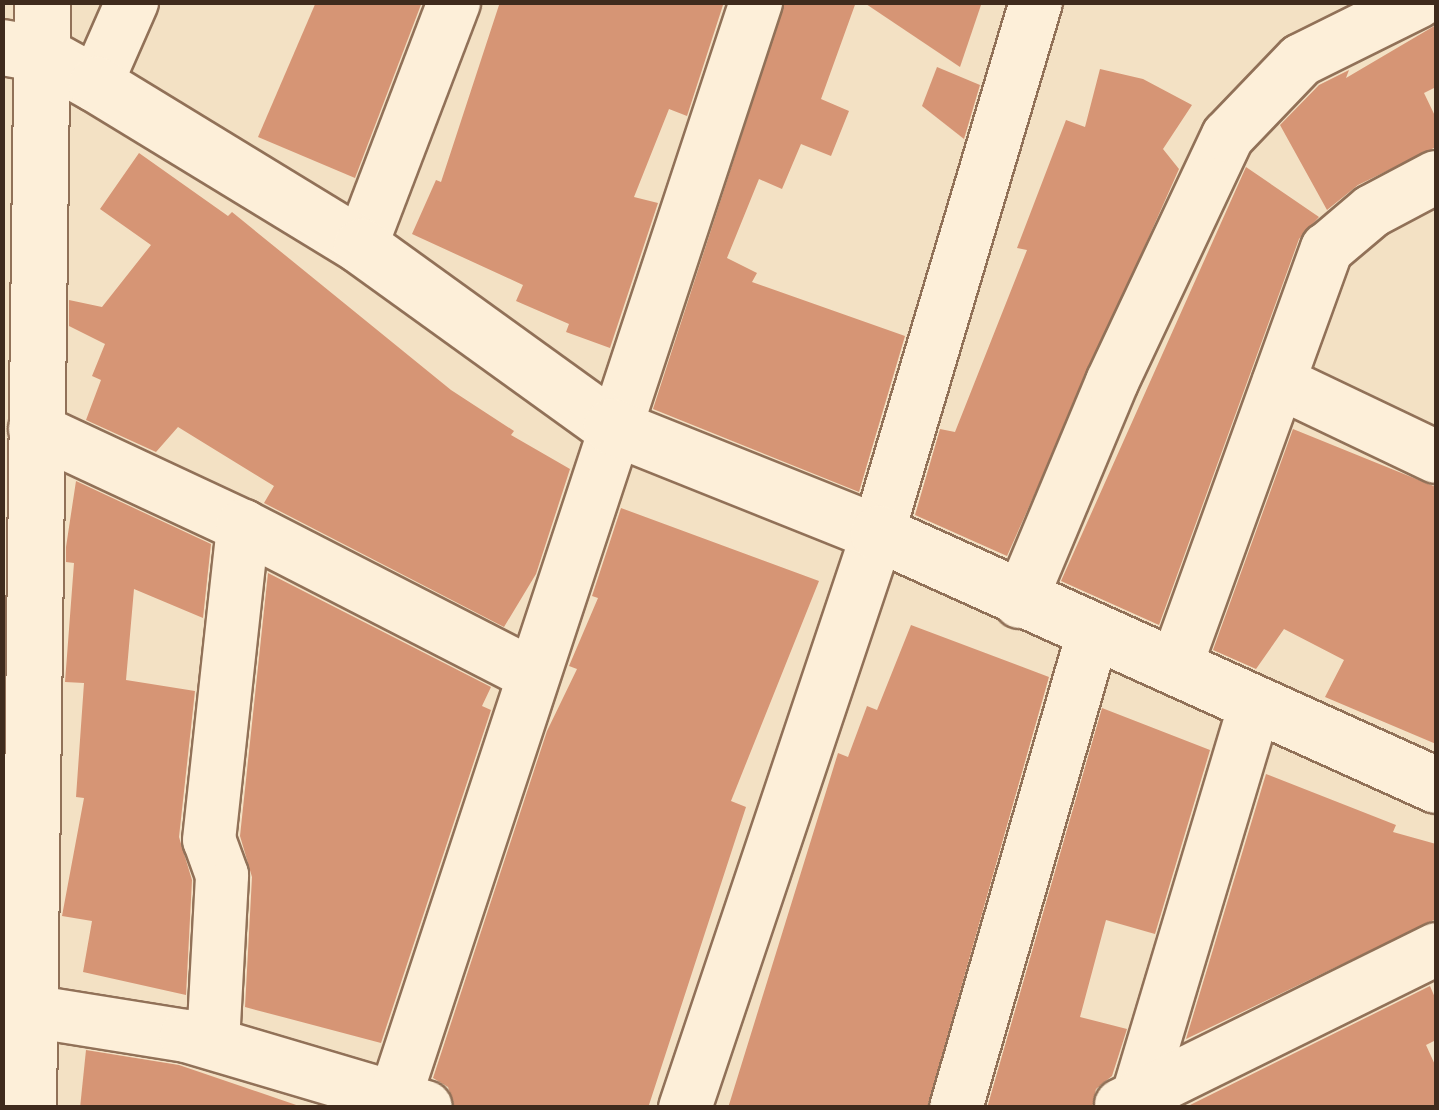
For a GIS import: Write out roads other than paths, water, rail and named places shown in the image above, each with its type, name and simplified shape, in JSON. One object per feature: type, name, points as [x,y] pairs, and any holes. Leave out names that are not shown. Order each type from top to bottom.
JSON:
[{"type":"street","points":[[96,84],[132,2]]},
{"type":"street","points":[[361,246],[454,2]]},
{"type":"street","points":[[20,976],[213,1043],[412,1101],[530,674],[756,2]]},
{"type":"street","points":[[685,1108],[878,533],[1033,13],[1077,2]]},
{"type":"street","points":[[1020,602],[1112,382],[1228,136],[1301,60],[1418,2]]},
{"type":"street","points":[[29,34],[96,84],[361,246],[611,426],[878,533],[1020,602],[1436,785]]},
{"type":"street","points":[[28,1108],[20,976],[35,429],[29,34]]},
{"type":"street","points":[[1175,668],[1328,248],[1372,211],[1436,177]]},
{"type":"street","points":[[1279,382],[1436,458]]},
{"type":"street","points":[[35,429],[243,526],[530,674]]},
{"type":"street","points":[[213,1043],[222,874],[209,840],[243,526]]},
{"type":"street","points":[[956,1108],[1093,633]]},
{"type":"street","points":[[1127,1102],[1256,706]]},
{"type":"street","points":[[1127,1102],[1436,950]]}]
